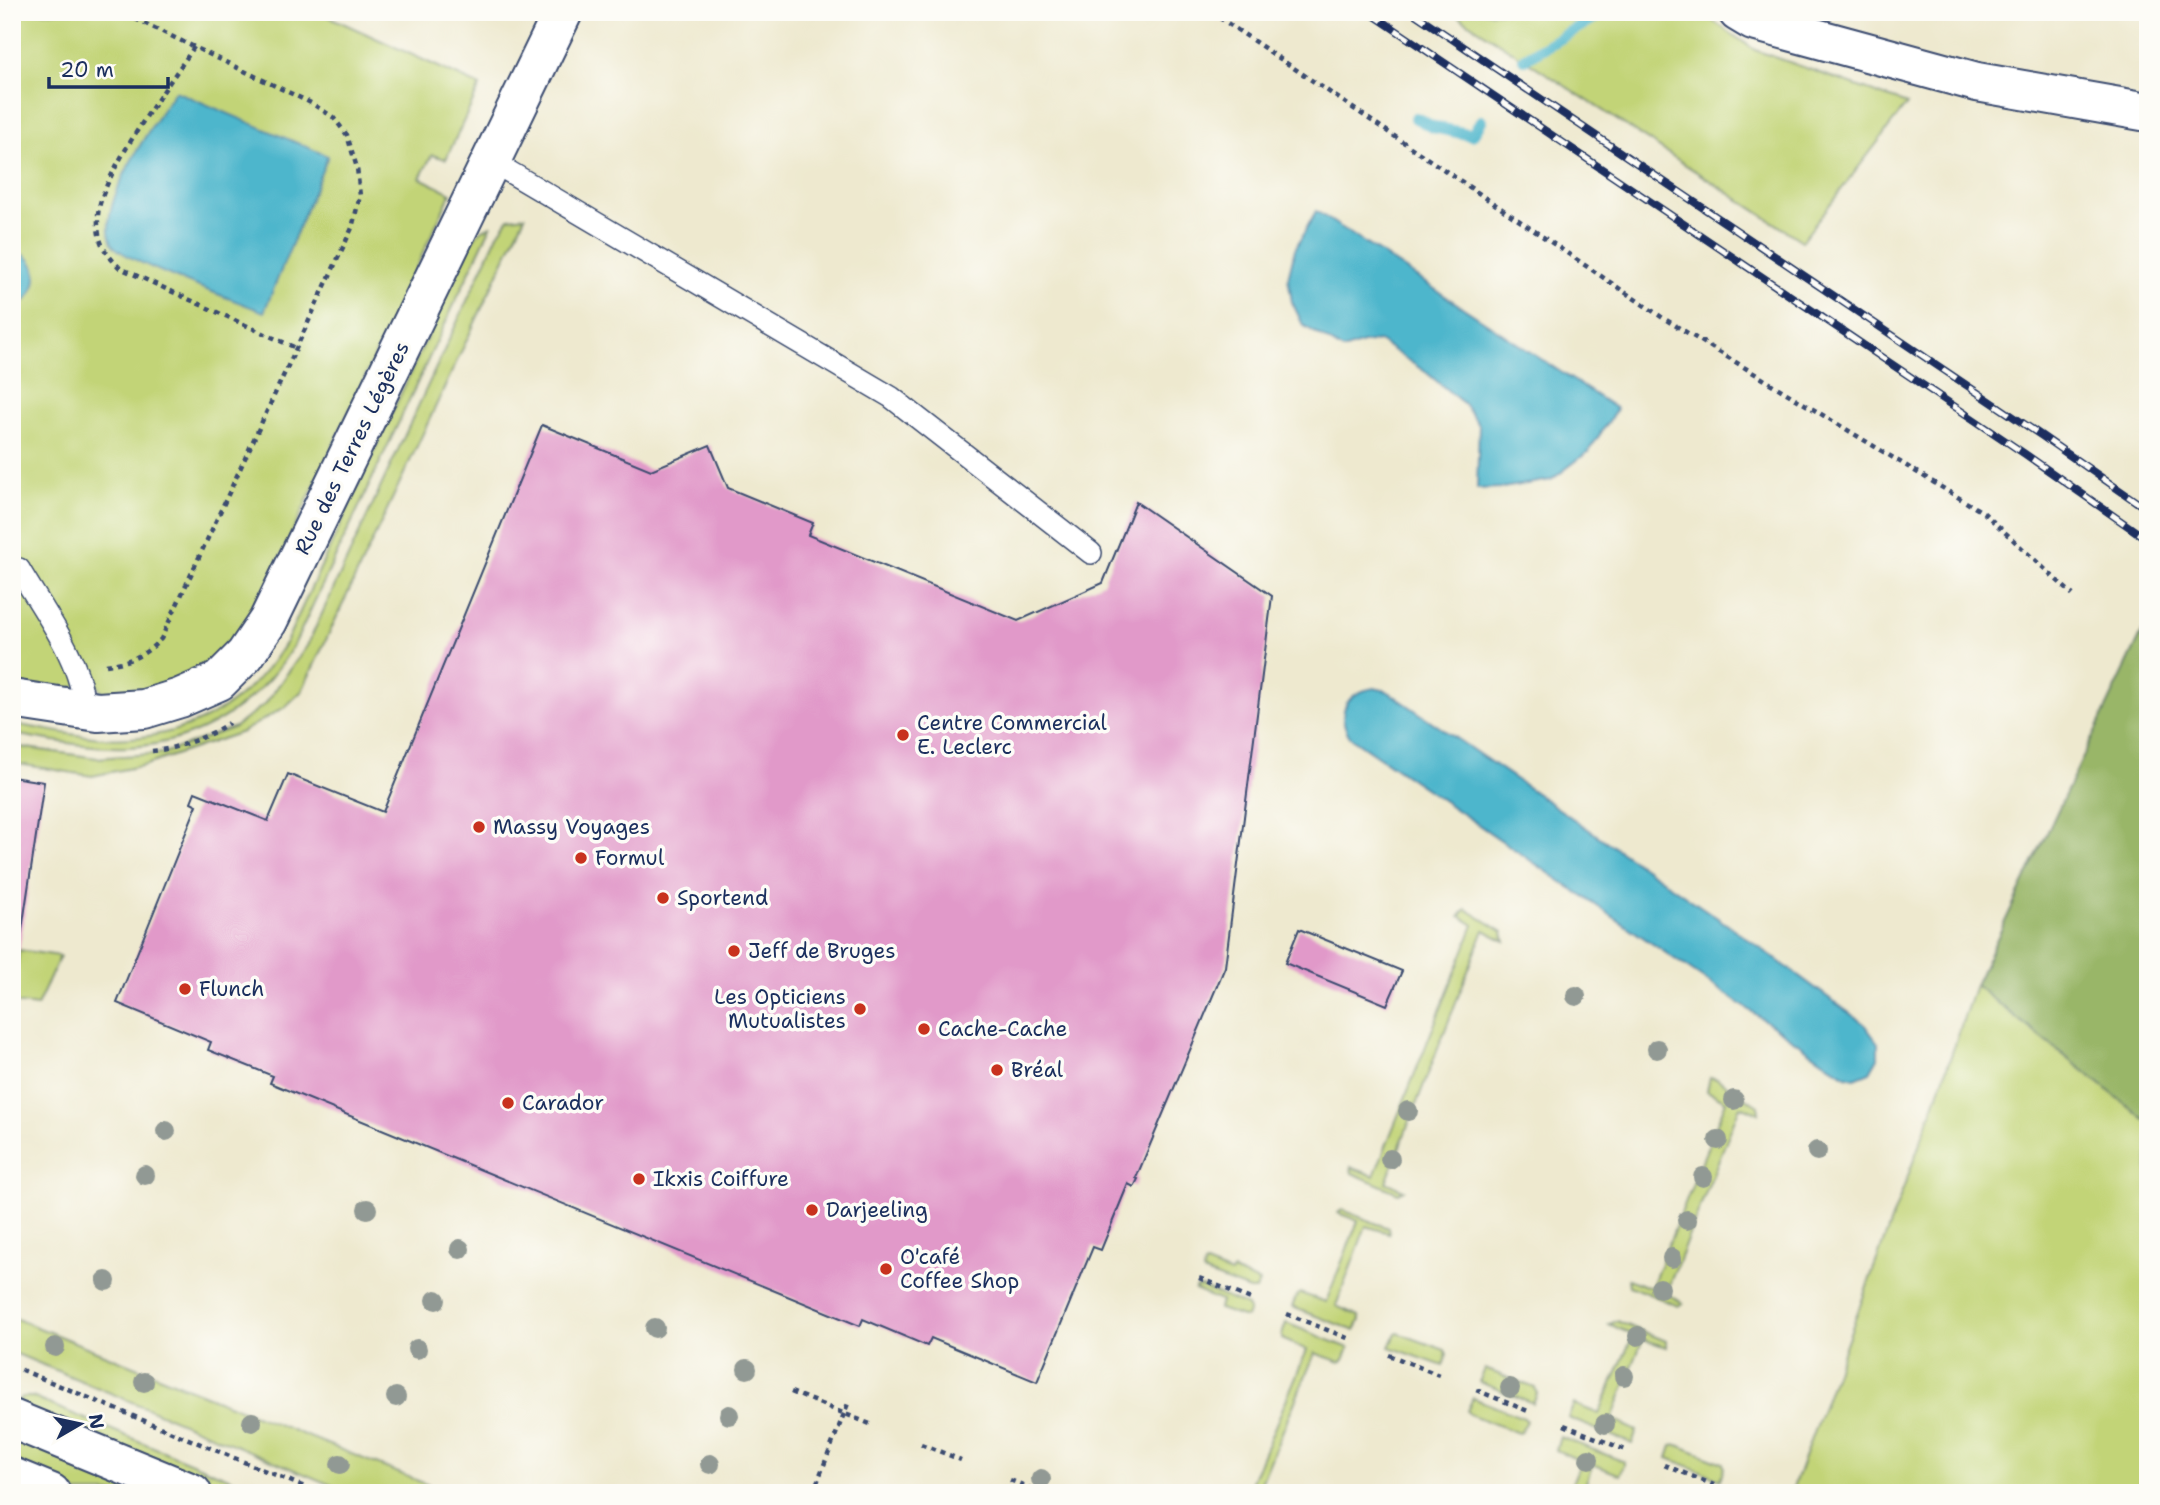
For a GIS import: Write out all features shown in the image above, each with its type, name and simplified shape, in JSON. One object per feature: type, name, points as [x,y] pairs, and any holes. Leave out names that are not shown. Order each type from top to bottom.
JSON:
[{"type":"street","name":"Rue des Terres Légères","points":[[12,699],[98,712],[144,709],[180,698],[219,681],[245,655],[268,621],[563,12]]},
{"type":"street","points":[[1738,12],[1766,25],[1977,82],[2148,112]]},
{"type":"street","points":[[12,1419],[192,1493]]},
{"type":"street","points":[[12,1477],[51,1493]]},
{"type":"lane","points":[[491,161],[891,397],[1091,553]]},
{"type":"lane","points":[[19,569],[69,652],[83,695],[84,710]]},
{"type":"path","points":[[76,669],[121,663],[146,654],[161,639],[352,228],[360,196],[357,168],[347,135],[333,117],[311,103],[121,12]]},
{"type":"path","points":[[1211,12],[1663,318],[1984,513],[2073,595]]},
{"type":"path","points":[[194,47],[127,147],[105,188],[97,213],[99,235],[105,252],[120,268],[296,348]]},
{"type":"path","points":[[1199,1279],[1251,1299]]},
{"type":"path","points":[[1287,1314],[1350,1339]]},
{"type":"path","points":[[1389,1355],[1439,1375]]},
{"type":"path","points":[[12,1366],[319,1493]]},
{"type":"path","points":[[1476,1390],[1528,1411]]},
{"type":"path","points":[[791,1392],[870,1424]]},
{"type":"path","points":[[813,1493],[849,1401]]},
{"type":"path","points":[[1564,1425],[1628,1451]]},
{"type":"path","points":[[921,1444],[961,1460]]},
{"type":"path","points":[[1664,1465],[1714,1485]]},
{"type":"path","points":[[1010,1479],[1043,1493]]},
{"type":"green space","points":[[12,12],[319,12],[480,86],[446,159],[432,155],[420,178],[451,193],[238,645],[200,677],[107,698],[93,680],[72,688],[72,693],[12,684]]},
{"type":"green space","points":[[1452,12],[1700,12],[1755,50],[1907,104],[1802,241]]},
{"type":"green space","points":[[525,216],[302,691],[285,707],[242,732],[146,765],[92,776],[12,763],[12,746],[97,758],[164,753],[235,727],[265,704],[307,646],[498,234],[509,218]]},
{"type":"green space","points":[[491,226],[295,643],[264,684],[246,702],[226,716],[181,738],[156,744],[101,747],[12,734],[12,724],[102,738],[155,735],[201,721],[221,710],[257,680],[287,640],[470,244],[480,231]]},
{"type":"green space","points":[[2148,620],[2148,1122],[1975,985]]},
{"type":"green space","points":[[1466,909],[1503,932],[1505,941],[1484,930],[1386,1182],[1404,1190],[1398,1193],[1352,1173],[1351,1167],[1374,1176],[1474,925],[1460,916]]},
{"type":"green space","points":[[19,950],[60,956],[37,1006],[12,1003]]},
{"type":"green space","points":[[1975,985],[2148,1122],[2148,1493],[1791,1493],[1937,1097]]},
{"type":"green space","points":[[1710,1077],[1758,1106],[1759,1113],[1740,1106],[1666,1293],[1683,1303],[1678,1306],[1629,1286],[1628,1279],[1651,1288],[1726,1101],[1707,1091]]},
{"type":"green space","points":[[1342,1210],[1388,1228],[1389,1233],[1366,1226],[1336,1306],[1359,1316],[1355,1331],[1292,1307],[1300,1293],[1326,1302],[1358,1221],[1338,1213]]},
{"type":"green space","points":[[1206,1264],[1259,1282],[1256,1290],[1249,1290],[1203,1272]]},
{"type":"green space","points":[[1197,1287],[1247,1306],[1249,1310],[1246,1317],[1219,1309],[1221,1301],[1195,1290]]},
{"type":"green space","points":[[12,1317],[448,1493],[350,1493],[12,1352]]},
{"type":"green space","points":[[1617,1321],[1666,1341],[1666,1347],[1643,1339],[1612,1419],[1637,1431],[1632,1444],[1568,1418],[1574,1404],[1599,1414],[1633,1335],[1609,1324]]},
{"type":"green space","points":[[1286,1323],[1349,1348],[1344,1360],[1340,1362],[1315,1353],[1257,1493],[1247,1493],[1307,1350],[1282,1339]]},
{"type":"green space","points":[[1398,1333],[1445,1350],[1447,1354],[1443,1366],[1390,1347]]},
{"type":"green space","points":[[1485,1369],[1535,1388],[1537,1394],[1533,1403],[1479,1382]]},
{"type":"green space","points":[[22,1397],[32,1397],[265,1493],[216,1493],[12,1409]]},
{"type":"green space","points":[[1473,1398],[1524,1418],[1527,1421],[1521,1432],[1469,1414],[1467,1411]]},
{"type":"green space","points":[[12,1437],[145,1493],[76,1493],[12,1466]]},
{"type":"green space","points":[[1560,1437],[1625,1462],[1620,1475],[1593,1464],[1582,1493],[1568,1493],[1581,1461],[1556,1450]]},
{"type":"green space","points":[[1678,1445],[1723,1463],[1720,1479],[1668,1458],[1672,1446]]},
{"type":"water","points":[[175,91],[328,156],[264,312],[159,271],[121,252],[113,245],[109,229],[111,210],[118,188],[141,143]]},
{"type":"water","points":[[1316,211],[1617,409],[1588,452],[1551,480],[1477,489],[1479,425],[1464,404],[1427,373],[1379,341],[1343,350],[1303,325],[1292,302],[1288,278],[1295,249]]},
{"type":"water","points":[[12,250],[29,260],[36,276],[30,295],[19,305],[12,307]]},
{"type":"water","points":[[1374,688],[1387,691],[1751,941],[1863,1023],[1878,1043],[1878,1058],[1870,1072],[1855,1078],[1846,1076],[1350,737],[1343,720],[1346,705],[1356,694]]},
{"type":"building","points":[[542,425],[651,470],[710,445],[728,488],[813,523],[808,535],[1018,621],[1103,583],[1136,502],[1272,596],[1225,967],[1136,1178],[1138,1179],[1134,1187],[1128,1184],[1101,1250],[1093,1247],[1037,1382],[931,1338],[927,1346],[863,1319],[860,1326],[270,1083],[273,1076],[208,1050],[211,1042],[117,1003],[197,805],[191,802],[195,792],[268,821],[288,774],[383,812]]},
{"type":"building","points":[[12,777],[44,782],[19,950],[12,948]]},
{"type":"building","points":[[1299,929],[1402,971],[1387,1005],[1285,963]]},
{"type":"waterway","points":[[1524,59],[1604,12]]},
{"type":"waterway","points":[[1416,118],[1433,127],[1472,135],[1481,121]]},
{"type":"railway","points":[[1369,12],[2025,454],[2148,540]]},
{"type":"railway","points":[[1412,12],[2148,510]]},
{"type":"place","name":"Centre Commercial E. Leclerc","points":[[903,735]]},
{"type":"place","name":"Massy Voyages","points":[[479,827]]},
{"type":"place","name":"Formul","points":[[581,858]]},
{"type":"place","name":"Sportend","points":[[663,898]]},
{"type":"place","name":"Jeff de Bruges","points":[[734,951]]},
{"type":"place","name":"Flunch","points":[[185,989]]},
{"type":"place","name":"Les Opticiens Mutualistes","points":[[860,1009]]},
{"type":"place","name":"Cache-Cache","points":[[924,1029]]},
{"type":"place","name":"Bréal","points":[[997,1070]]},
{"type":"place","name":"Carador","points":[[508,1103]]},
{"type":"place","name":"Ikxis Coiffure","points":[[639,1179]]},
{"type":"place","name":"Darjeeling","points":[[812,1210]]},
{"type":"place","name":"O'café Coffee Shop","points":[[886,1269]]}]
